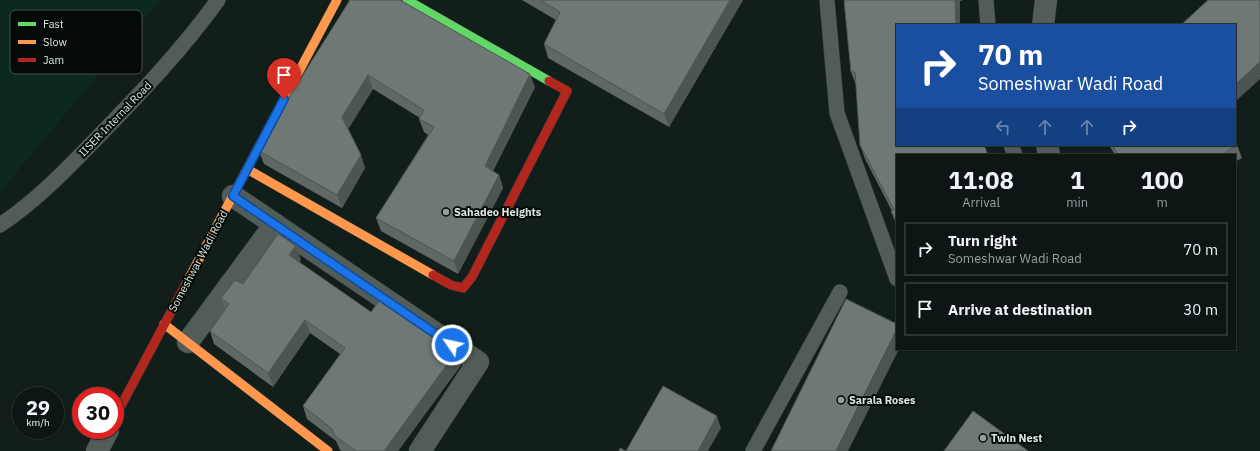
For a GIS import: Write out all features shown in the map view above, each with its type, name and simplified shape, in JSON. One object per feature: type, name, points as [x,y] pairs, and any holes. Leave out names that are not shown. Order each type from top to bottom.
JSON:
[{"type":"street","name":"Someshwar Wadi Road","points":[[124,399],[337,0]]},
{"type":"street","points":[[247,169],[451,285],[463,288],[472,278],[567,91],[407,0]]},
{"type":"street","points":[[1043,24],[1046,0]]},
{"type":"street","points":[[233,196],[478,362],[420,451]]},
{"type":"street","points":[[188,342],[275,224]]},
{"type":"street","points":[[164,324],[328,451]]},
{"type":"street","points":[[97,451],[103,439]]},
{"type":"lane","name":"IISER Internal Road","points":[[0,225],[11,218],[64,171],[148,86],[218,0]]},
{"type":"lane","points":[[827,0],[837,113],[896,276]]},
{"type":"lane","points":[[986,0],[988,24]]},
{"type":"lane","points":[[753,451],[840,292]]},
{"type":"shaded area","points":[[0,0],[161,0],[142,23],[142,10],[10,10],[10,74],[99,74],[0,192]]},
{"type":"building","points":[[350,0],[400,0],[530,74],[485,166],[499,175],[454,261],[376,218],[434,127],[419,119],[424,110],[368,75],[342,117],[361,155],[337,195],[259,151],[281,110]]},
{"type":"building","points":[[540,0],[730,0],[664,114],[544,44],[560,12]]},
{"type":"building","points":[[844,0],[955,0],[956,24],[896,24],[896,146],[984,146],[988,154],[896,154],[896,222],[891,211],[894,210],[860,145],[855,72],[851,72]]},
{"type":"building","points":[[1208,0],[1260,0],[1260,62],[1236,84],[1236,24],[1182,24]]},
{"type":"building","points":[[1113,146],[1235,146],[1223,154],[1117,154]]},
{"type":"building","points":[[278,234],[296,246],[289,255],[371,312],[380,300],[456,352],[384,451],[356,451],[335,436],[331,428],[303,406],[345,348],[305,320],[268,373],[210,331],[229,304],[221,298],[235,280],[243,284]]},
{"type":"building","name":"Sarala Roses","points":[[846,299],[896,324],[896,331],[836,451],[771,451]]},
{"type":"building","points":[[663,386],[717,416],[698,451],[626,451]]},
{"type":"building","points":[[973,411],[1028,451],[944,451]]},
{"type":"building","points":[[620,448],[626,451],[619,451]]},
{"type":"traffic: fast","points":[[407,0],[549,81]]},
{"type":"traffic: slow","points":[[189,278],[337,0]]},
{"type":"traffic: slow","points":[[247,169],[433,275]]},
{"type":"traffic: slow","points":[[164,324],[328,451]]},
{"type":"traffic: jam","points":[[433,275],[451,285],[463,288],[472,277],[567,91],[549,81]]},
{"type":"traffic: jam","points":[[124,400],[189,278]]},
{"type":"place","name":"Sahadeo Heights","points":[[446,212]]},
{"type":"place","name":"Sarala Roses","points":[[841,400]]},
{"type":"place","name":"Twin Nest","points":[[983,438]]},
{"type":"route","points":[[284,99],[233,196],[452,345]]}]
